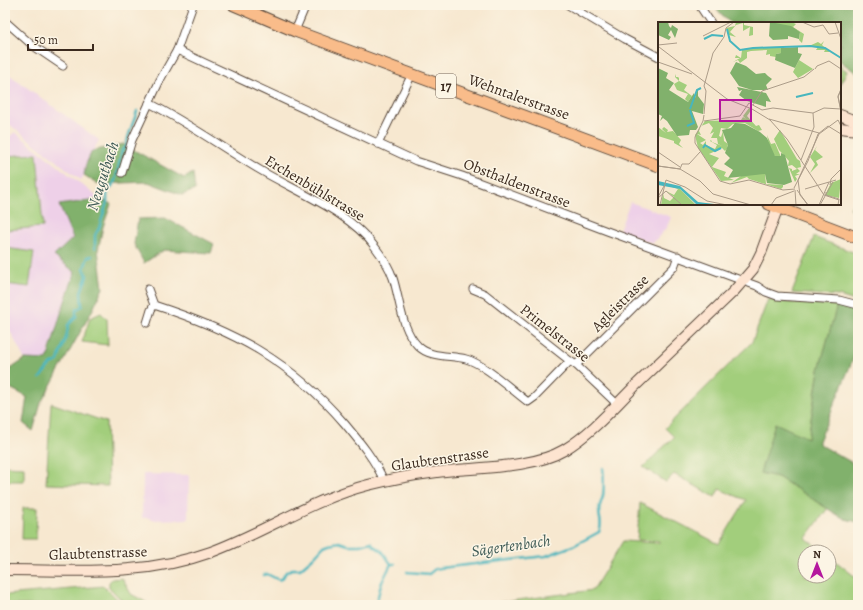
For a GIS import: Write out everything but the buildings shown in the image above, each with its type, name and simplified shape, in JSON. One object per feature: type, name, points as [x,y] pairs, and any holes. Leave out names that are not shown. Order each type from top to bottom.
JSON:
[{"type":"main road","name":"Wehntalerstrasse","points":[[234,5],[295,31],[658,166]]},
{"type":"main road","points":[[778,205],[858,238]]},
{"type":"street","points":[[122,173],[132,140],[160,80],[177,50],[193,5]]},
{"type":"street","points":[[295,31],[306,5]]},
{"type":"street","points":[[568,5],[625,39],[658,56]]},
{"type":"street","points":[[699,5],[710,22]]},
{"type":"street","points":[[5,21],[32,45],[63,66]]},
{"type":"street","name":"Obsthaldenstrasse","points":[[177,50],[408,157],[678,256],[757,286],[766,292],[777,296],[839,300],[858,305]]},
{"type":"street","points":[[378,144],[412,74]]},
{"type":"street","name":"Erchenbühlstrasse","points":[[149,103],[261,170],[332,210],[350,221],[358,228],[385,260],[393,278],[402,314],[411,338],[418,346],[428,352],[468,359],[478,364],[528,402],[573,363]]},
{"type":"street","points":[[841,115],[858,122]]},
{"type":"street","points":[[841,128],[858,130]]},
{"type":"street","name":"Glaubtenstrasse","points":[[5,570],[85,572],[157,566],[211,552],[330,498],[356,488],[384,481],[435,472],[510,465],[533,461],[564,450],[584,436],[743,281],[753,269],[761,254],[778,205]]},
{"type":"street","name":"Agleistrasse","points":[[573,363],[674,266],[678,256]]},
{"type":"street","points":[[148,289],[154,305]]},
{"type":"street","name":"Primelstrasse","points":[[473,289],[485,294],[573,363],[617,404]]},
{"type":"street","points":[[147,323],[154,305]]},
{"type":"street","points":[[154,305],[200,321],[238,338],[255,347],[297,376],[329,405],[354,435],[364,448],[384,481]]},
{"type":"shaded area","points":[[7,73],[99,140],[86,164],[84,175],[81,180],[5,121],[5,76]]},
{"type":"shaded area","points":[[15,132],[100,199],[46,360],[30,370],[5,321],[5,140]]},
{"type":"shaded area","points":[[630,202],[671,217],[667,227],[653,243],[619,231]]},
{"type":"shaded area","points":[[143,474],[189,475],[188,519],[151,520],[151,518],[142,518]]},
{"type":"green space","points":[[713,5],[858,5],[858,74],[841,62],[841,22],[729,22]]},
{"type":"green space","points":[[841,67],[847,71],[841,82]]},
{"type":"green space","points":[[123,144],[184,178],[193,173],[195,190],[182,195],[148,182],[98,184],[84,175],[86,164],[92,151]]},
{"type":"green space","points":[[37,154],[43,227],[5,230],[5,156]]},
{"type":"green space","points":[[858,196],[858,215],[850,208]]},
{"type":"green space","points":[[100,199],[111,204],[103,227],[98,250],[103,288],[41,403],[33,431],[23,423],[27,397],[10,388],[5,389],[5,369],[12,368],[25,359],[47,360],[75,272],[54,256],[73,238],[59,205]]},
{"type":"green space","points":[[165,218],[214,244],[211,253],[164,250],[144,263],[134,244],[138,219]]},
{"type":"green space","points":[[814,237],[858,254],[858,302],[839,296],[792,293]]},
{"type":"green space","points":[[5,248],[34,252],[29,287],[5,284]]},
{"type":"green space","points":[[768,299],[781,302],[837,305],[819,370],[808,438],[760,473],[778,477],[828,508],[806,538],[814,544],[797,544],[797,584],[837,584],[837,562],[858,579],[858,605],[480,605],[593,590],[623,541],[659,543],[659,541],[637,540],[640,503],[719,544],[746,500],[719,489],[715,497],[674,474],[666,482],[643,467],[674,437],[665,428],[752,342]]},
{"type":"green space","points":[[837,305],[858,312],[858,347],[819,444],[858,466],[858,522],[845,519],[836,514],[778,477],[760,473],[775,423],[808,438],[819,370]]},
{"type":"green space","points":[[101,313],[107,319],[108,345],[82,342],[90,318]]},
{"type":"green space","points":[[51,403],[106,422],[108,486],[46,484]]},
{"type":"green space","points":[[5,466],[24,467],[24,481],[5,481]]},
{"type":"green space","points":[[23,508],[37,508],[36,539],[22,539]]},
{"type":"green space","points":[[122,578],[131,594],[151,605],[126,605],[109,587],[109,582],[112,579]]},
{"type":"green space","points":[[104,586],[123,605],[5,605],[5,595]]},
{"type":"waterway","name":"Neugutbach","points":[[95,248],[95,235],[99,228],[107,202],[107,193],[114,183],[122,150],[126,147],[129,133],[137,111]]},
{"type":"waterway","name":"Neugutbach","points":[[40,378],[50,365],[58,361],[66,339],[68,325],[76,317],[76,310],[82,306],[81,292],[87,276],[84,268],[88,257],[92,256]]},
{"type":"waterway","name":"Sägertenbach","points":[[407,572],[429,574],[435,569],[440,568],[546,556],[575,545],[599,532],[601,524],[599,509],[604,489],[603,468]]},
{"type":"waterway","points":[[264,575],[267,574],[279,580],[286,572],[292,569],[300,569],[324,546],[339,542],[348,545],[360,545],[371,542],[382,551],[391,564]]},
{"type":"waterway","name":"Sägertenbach","points":[[376,605],[381,584],[391,564],[395,564]]}]
